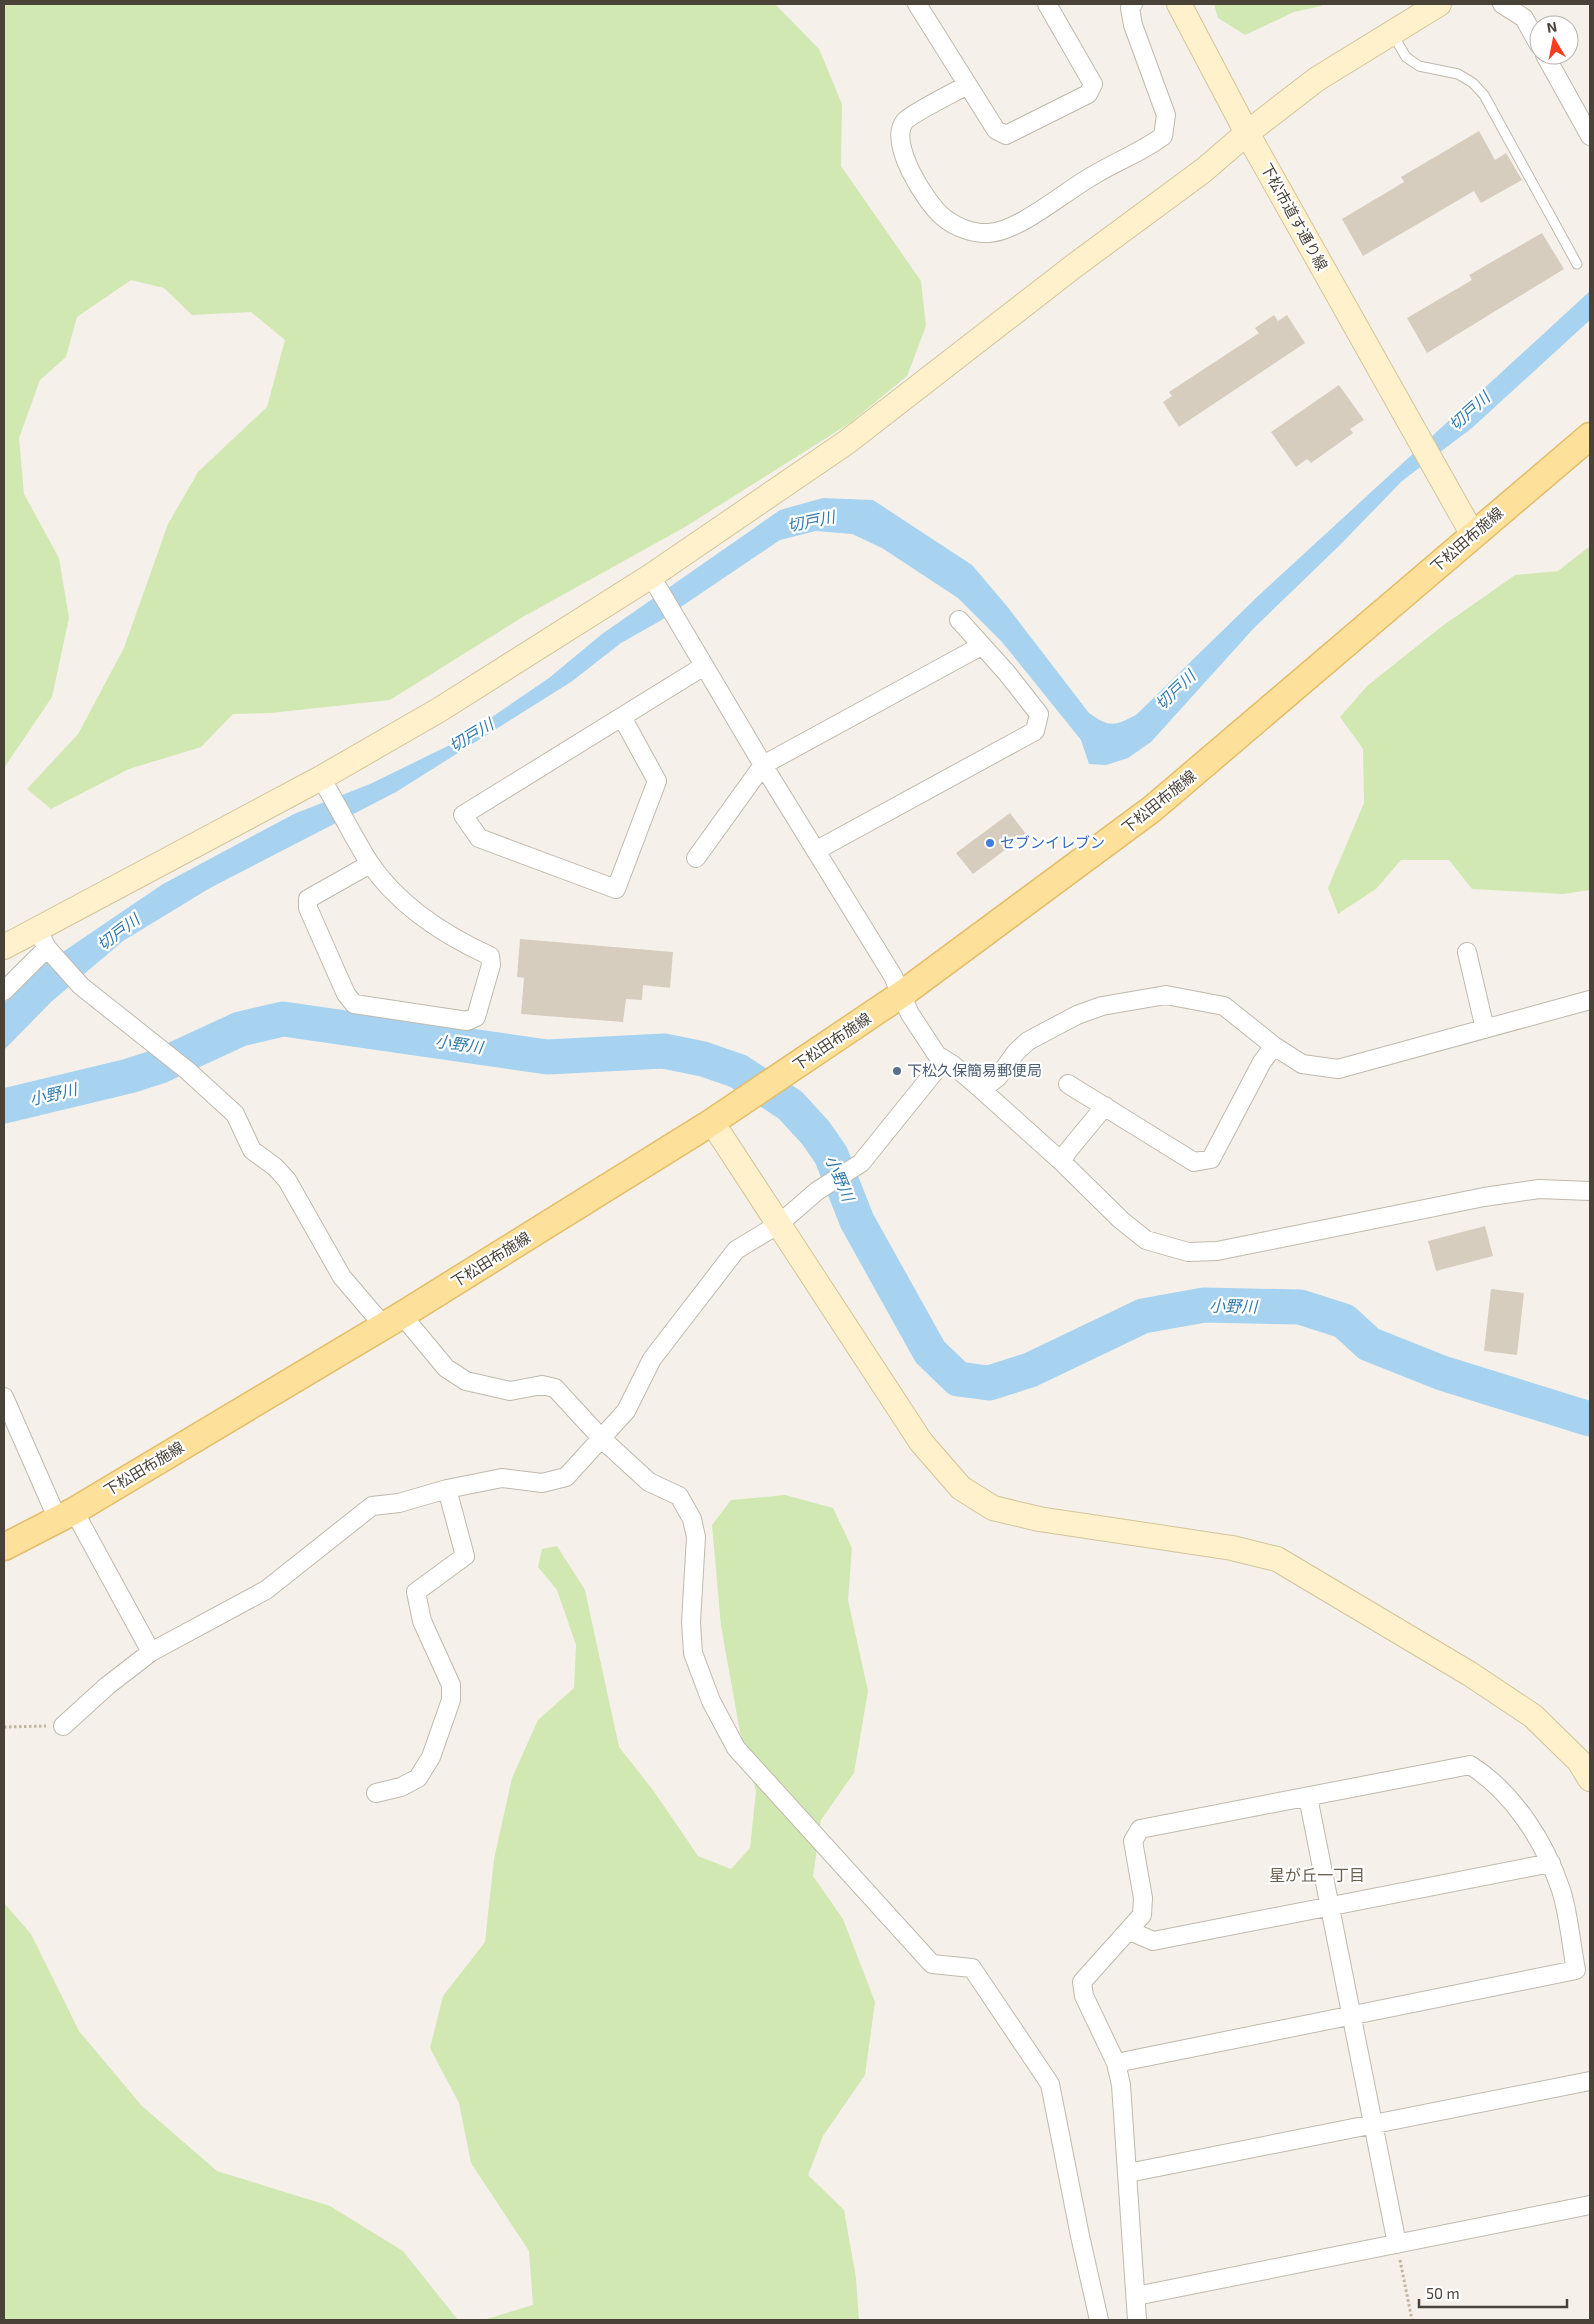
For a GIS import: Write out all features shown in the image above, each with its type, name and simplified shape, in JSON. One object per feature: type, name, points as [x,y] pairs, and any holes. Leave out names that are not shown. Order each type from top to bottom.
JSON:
[{"type":"main road","name":"下松田布施線","points":[[4,1547],[66,1515],[393,1320],[712,1122],[902,994],[1152,809],[1590,436]]},
{"type":"street","points":[[917,4],[996,130],[1006,135],[1088,94],[1093,84],[1047,4]]},
{"type":"street","points":[[967,85],[905,121],[900,134],[906,161],[920,190],[943,217],[965,229],[988,233],[1010,229],[1094,174],[1153,144],[1163,136],[1166,115],[1132,25],[1130,8],[1133,4]]},
{"type":"street","name":"下松市道す通り線","points":[[1179,4],[1247,133],[1473,535]]},
{"type":"street","points":[[4,990],[45,944],[326,786],[439,710],[655,581],[847,442],[1074,266],[1204,170],[1247,133],[1317,79],[1439,4]]},
{"type":"street","points":[[1502,4],[1524,18],[1529,27]]},
{"type":"street","points":[[1550,65],[1590,136]]},
{"type":"street","points":[[655,581],[704,666],[893,976],[910,1014],[937,1055],[954,1065],[1062,1162],[1121,1220],[1146,1240],[1188,1252],[1217,1252],[1521,1192],[1540,1189],[1590,1191]]},
{"type":"street","points":[[817,850],[1034,731],[1039,714],[1006,672],[959,620]]},
{"type":"street","points":[[696,858],[764,765],[981,646]]},
{"type":"street","points":[[622,717],[657,781],[616,889],[479,838],[463,815],[704,666]]},
{"type":"street","points":[[326,786],[370,864],[401,900],[460,942],[490,956],[491,965],[476,1017],[467,1021],[354,1004],[346,994],[308,908],[308,899],[370,864]]},
{"type":"street","points":[[4,947],[45,944]]},
{"type":"street","points":[[45,944],[81,986],[188,1071],[235,1114],[252,1150],[275,1167],[287,1180],[342,1277],[446,1368],[466,1381],[510,1391],[542,1385],[555,1388],[562,1393],[602,1439],[649,1482],[679,1496],[692,1519],[696,1537],[691,1622],[693,1653],[710,1702],[736,1748],[932,1964],[972,1968],[1050,2084],[1080,2236],[1099,2320]]},
{"type":"street","points":[[1467,952],[1485,1029]]},
{"type":"street","points":[[982,1090],[998,1077],[1016,1052],[1028,1040],[1077,1015],[1102,1006],[1166,995],[1224,1006],[1274,1046],[1302,1064],[1338,1069],[1590,1000]]},
{"type":"street","points":[[1068,1084],[1194,1162],[1211,1159],[1262,1062],[1274,1046]]},
{"type":"street","points":[[63,1726],[107,1686],[152,1652],[266,1590],[372,1506],[399,1503],[447,1489],[502,1478],[542,1483],[566,1477],[626,1411],[652,1359],[736,1250],[779,1224],[817,1191],[861,1163],[944,1060]]},
{"type":"street","points":[[1062,1162],[1067,1152],[1104,1106]]},
{"type":"street","points":[[712,1122],[921,1442],[961,1488],[993,1508],[1039,1519],[1232,1548],[1277,1559],[1420,1644],[1533,1716],[1579,1761],[1590,1779]]},
{"type":"street","points":[[4,1397],[66,1515],[152,1652]]},
{"type":"street","points":[[376,1793],[401,1787],[418,1778],[431,1757],[451,1700],[451,1684],[422,1621],[416,1592],[465,1556],[447,1489]]},
{"type":"street","points":[[1116,2063],[1576,1970],[1561,1892],[1551,1863],[1519,1812],[1491,1779],[1470,1765],[1140,1829],[1133,1842],[1143,1898],[1142,1915],[1130,1931],[1082,1982],[1084,1996],[1116,2063],[1121,2085],[1138,2320]]},
{"type":"street","points":[[1308,1797],[1397,2244]]},
{"type":"street","points":[[1130,1931],[1154,1941],[1551,1863]]},
{"type":"street","points":[[1128,2173],[1590,2081]]},
{"type":"street","points":[[1136,2296],[1590,2205]]},
{"type":"lane","points":[[1392,32],[1406,57],[1419,66],[1458,74],[1472,83],[1484,95],[1577,264]]},
{"type":"path","points":[[4,1727],[63,1726]]},
{"type":"path","points":[[1397,2244],[1412,2320]]},
{"type":"green space","points":[[4,4],[775,4],[819,49],[842,104],[841,166],[921,281],[926,326],[907,376],[850,423],[685,527],[521,618],[390,700],[271,713],[233,714],[201,747],[129,769],[51,809],[27,789],[78,734],[124,648],[168,524],[198,472],[267,407],[285,340],[251,312],[192,315],[164,288],[131,280],[77,317],[66,357],[40,380],[19,438],[24,494],[59,558],[69,618],[52,697],[4,768]]},
{"type":"green space","points":[[1214,4],[1322,4],[1321,6],[1294,12],[1245,35],[1218,18]]},
{"type":"green space","points":[[1590,546],[1590,890],[1563,894],[1472,889],[1449,860],[1401,860],[1376,889],[1338,914],[1328,888],[1364,803],[1363,749],[1340,717],[1367,686],[1441,627],[1515,575],[1558,571]]},
{"type":"green space","points":[[785,1495],[833,1508],[852,1548],[848,1600],[868,1691],[854,1773],[821,1820],[813,1876],[843,1919],[875,2002],[865,2075],[823,2136],[808,2175],[844,2210],[856,2278],[859,2320],[483,2320],[533,2305],[529,2251],[471,2163],[459,2103],[430,2048],[443,1996],[485,1942],[494,1859],[512,1778],[538,1720],[574,1688],[576,1645],[557,1590],[538,1567],[542,1549],[557,1546],[585,1590],[619,1747],[653,1790],[698,1856],[731,1869],[750,1848],[756,1791],[740,1732],[721,1626],[712,1525],[731,1500]]},
{"type":"green space","points":[[4,1903],[31,1934],[79,2031],[142,2106],[217,2171],[330,2206],[403,2251],[458,2320],[4,2320]]},
{"type":"water","name":"切戸川","points":[[1590,291],[1590,320],[1472,428],[1402,481],[1340,545],[1254,628],[1151,742],[1128,758],[1106,765],[1089,764],[1081,740],[1002,642],[958,598],[882,548],[852,534],[816,531],[780,540],[660,621],[621,643],[571,682],[396,792],[210,888],[123,941],[51,1002],[4,1050],[4,1003],[42,966],[163,884],[294,814],[370,784],[454,743],[549,678],[602,634],[780,510],[823,498],[873,500],[972,565],[1006,605],[1089,713],[1102,721],[1112,724],[1129,719],[1136,715],[1258,596]]},
{"type":"building","points":[[1479,131],[1495,160],[1506,153],[1522,180],[1481,203],[1474,191],[1363,256],[1342,219],[1404,182],[1401,177]]},
{"type":"building","points":[[1542,233],[1564,269],[1427,353],[1407,318],[1472,280],[1469,275]]},
{"type":"building","points":[[1274,315],[1278,321],[1287,315],[1305,343],[1179,427],[1163,402],[1172,396],[1169,392],[1259,333],[1255,328]]},
{"type":"building","points":[[1339,385],[1364,420],[1350,429],[1353,433],[1311,463],[1307,459],[1296,467],[1271,432]]},
{"type":"building","points":[[1010,813],[1026,834],[973,874],[956,853]]},
{"type":"building","points":[[520,939],[673,952],[670,988],[643,985],[642,1000],[626,999],[623,1022],[521,1014],[524,978],[517,977]]},
{"type":"building","points":[[1485,1226],[1493,1256],[1436,1271],[1428,1241]]},
{"type":"building","points":[[1491,1289],[1524,1293],[1517,1355],[1484,1351]]},
{"type":"waterway","name":"小野川","points":[[4,1106],[129,1076],[160,1066],[240,1029],[283,1019],[547,1057],[664,1051],[703,1059],[738,1071],[790,1105],[815,1132],[831,1155],[857,1221],[930,1352],[958,1379],[989,1383],[1030,1370],[1143,1316],[1204,1305],[1300,1307],[1344,1321],[1369,1344],[1442,1373],[1590,1419]]},
{"type":"place","name":"セブンイレブン","points":[[990,843]]},
{"type":"place","name":"下松久保簡易郵便局","points":[[897,1071]]},
{"type":"district","name":"星が丘一丁目","points":[[1317,1875]]}]
